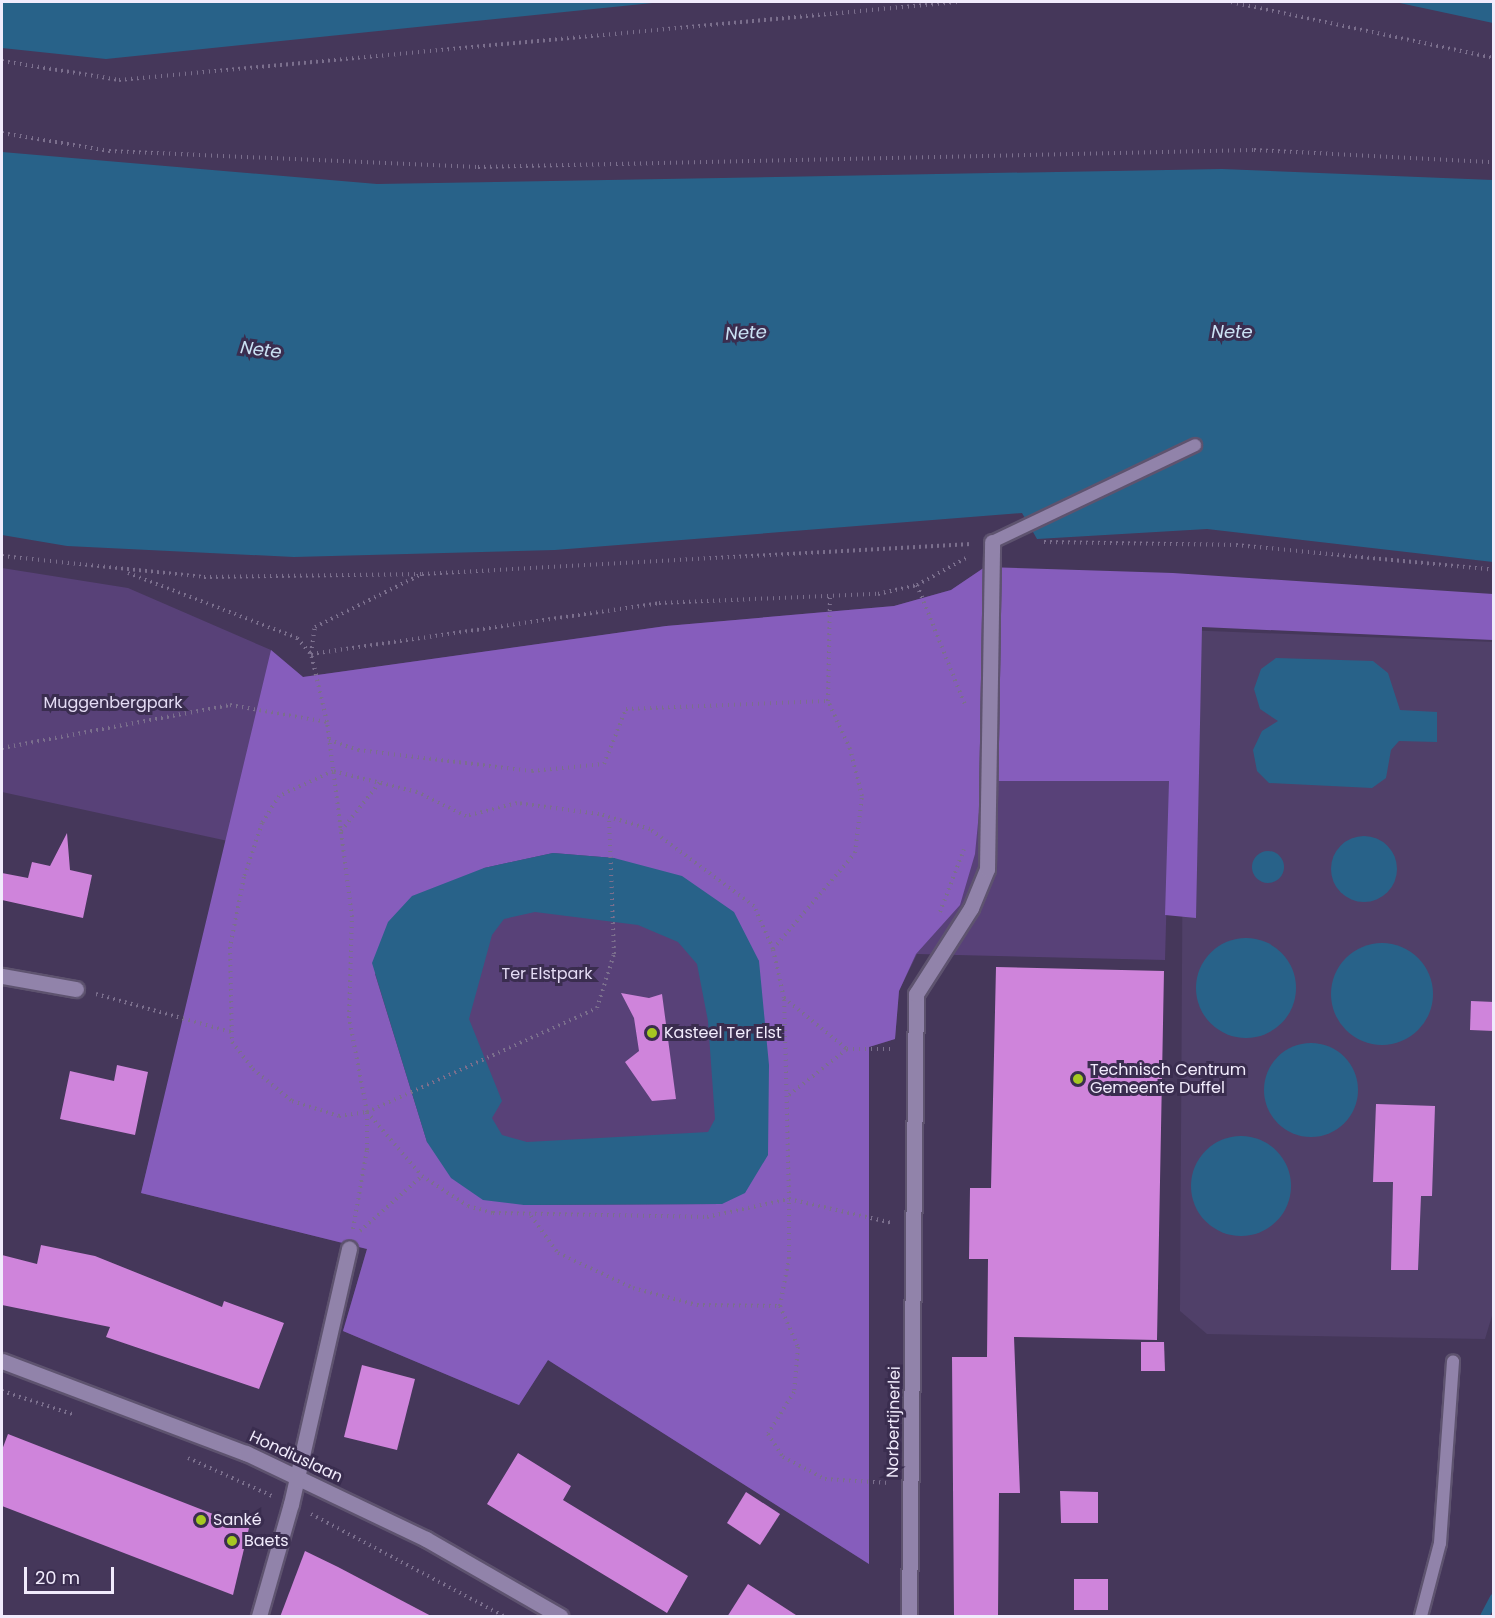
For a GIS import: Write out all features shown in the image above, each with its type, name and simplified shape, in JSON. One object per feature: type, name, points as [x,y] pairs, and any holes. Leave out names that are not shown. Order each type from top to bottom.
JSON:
[{"type":"street","name":"Norbertijnerlei","points":[[909,1617],[916,1229],[916,994],[951,935],[971,908],[987,869],[992,542]]},
{"type":"street","points":[[2,976],[76,989]]},
{"type":"street","points":[[259,1617],[291,1504],[349,1248]]},
{"type":"street","name":"Hondiuslaan","points":[[2,1361],[123,1402],[296,1476],[426,1539],[560,1617]]},
{"type":"lane","points":[[992,542],[1196,445]]},
{"type":"lane","points":[[1421,1617],[1440,1543],[1453,1361]]},
{"type":"path","points":[[2,61],[119,80],[957,2]]},
{"type":"path","points":[[1231,2],[1494,58]]},
{"type":"path","points":[[2,133],[109,151],[478,167],[1254,150],[1494,162]]},
{"type":"path","points":[[2,556],[125,572],[204,577],[422,574],[992,542]]},
{"type":"path","points":[[311,654],[659,603],[830,596],[917,585],[992,542]]},
{"type":"path","points":[[1037,542],[1236,545],[1494,570]]},
{"type":"path","points":[[125,572],[297,638],[311,654]]},
{"type":"path","points":[[422,574],[315,627],[311,654],[327,722],[352,917],[349,1018],[367,1112],[367,1150],[351,1239],[422,1176]]},
{"type":"path","points":[[917,585],[969,715]]},
{"type":"path","points":[[773,949],[855,853],[862,796],[850,749],[828,701],[830,596]]},
{"type":"path","points":[[329,740],[358,750],[532,771],[604,764],[626,709],[828,701]]},
{"type":"path","points":[[2,748],[230,705],[327,722]]},
{"type":"path","points":[[609,817],[614,927],[608,984],[597,1008],[491,1060],[367,1112],[339,1116],[292,1101],[253,1069],[232,1042],[230,947],[262,823],[279,796],[333,771],[417,792],[466,816],[517,803],[609,817],[650,830],[728,883],[754,906],[773,949],[784,998],[789,1095],[784,1175],[789,1199],[789,1258],[780,1306],[798,1347],[794,1392],[768,1434],[783,1457],[825,1479],[911,1484]]},
{"type":"path","points":[[340,832],[380,782]]},
{"type":"path","points":[[951,935],[938,916],[965,844]]},
{"type":"path","points":[[76,989],[231,1032]]},
{"type":"path","points":[[784,998],[847,1049]]},
{"type":"path","points":[[789,1095],[847,1049],[917,1048]]},
{"type":"path","points":[[367,1112],[422,1176],[468,1206],[531,1216],[707,1217],[789,1199],[916,1229]]},
{"type":"path","points":[[531,1216],[558,1253],[633,1288],[697,1305],[780,1306]]},
{"type":"path","points":[[2,1391],[80,1417]]},
{"type":"path","points":[[175,1452],[291,1504],[415,1564],[504,1617]]},
{"type":"shaded area","name":"Ter Elstpark","points":[[985,567],[1173,573],[1493,594],[1493,640],[1202,627],[1196,918],[1165,915],[1169,781],[982,781],[975,854],[960,905],[916,954],[899,991],[895,1039],[869,1047],[869,1564],[548,1360],[519,1405],[343,1331],[367,1249],[141,1193],[271,650],[303,677],[666,626],[894,606],[951,590]],"holes":[[[553,853],[614,858],[759,961],[722,1204],[524,1205],[427,1142],[375,974],[484,868]]]},
{"type":"shaded area","points":[[1184,630],[1493,642],[1494,1309],[1485,1339],[1207,1334],[1180,1311]]},
{"type":"green space","name":"Ter Elstpark","points":[[985,567],[1170,781],[1165,960],[917,954],[899,991],[895,1039],[869,1047],[869,1564],[548,1360],[519,1405],[343,1331],[367,1249],[141,1193],[228,841],[2,792],[2,568],[128,588],[271,650],[303,677],[666,626],[894,606],[951,590]]},
{"type":"water","points":[[2,2],[662,2],[106,59],[2,48]]},
{"type":"water","points":[[1395,2],[1493,2],[1493,23]]},
{"type":"water","name":"Nete","points":[[2,152],[377,184],[1222,169],[1493,180],[1493,562],[1207,529],[1037,539],[1022,513],[555,550],[294,557],[67,546],[2,535]]},
{"type":"water","points":[[1276,658],[1373,661],[1388,673],[1400,710],[1437,712],[1437,742],[1399,741],[1391,750],[1386,778],[1372,788],[1269,783],[1257,771],[1253,750],[1262,731],[1278,721],[1260,709],[1254,689],[1261,669]]},
{"type":"water","points":[[1357,836],[1371,836],[1383,841],[1392,850],[1397,869],[1395,882],[1388,893],[1371,902],[1357,902],[1345,897],[1336,888],[1331,876],[1331,862],[1336,850],[1345,841]]},
{"type":"water","points":[[1268,851],[1280,855],[1284,867],[1280,879],[1268,883],[1256,879],[1252,867],[1256,855]]},
{"type":"water","points":[[553,853],[614,858],[682,876],[734,912],[759,961],[769,1065],[768,1155],[745,1193],[722,1204],[524,1205],[483,1200],[451,1178],[427,1142],[372,963],[388,922],[412,896],[484,868]],"holes":[[[535,912],[638,925],[678,942],[697,964],[708,1021],[715,1119],[708,1132],[527,1142],[502,1135],[492,1118],[502,1101],[469,1019],[492,935],[504,919]]]},
{"type":"water","points":[[1246,938],[1274,946],[1288,960],[1296,988],[1288,1016],[1274,1030],[1246,1038],[1218,1030],[1204,1016],[1196,988],[1204,960],[1218,946]]},
{"type":"water","points":[[1382,943],[1401,947],[1418,958],[1429,975],[1433,994],[1429,1013],[1418,1030],[1401,1041],[1382,1045],[1363,1041],[1346,1030],[1335,1013],[1331,994],[1335,975],[1346,958],[1363,947]]},
{"type":"water","points":[[1311,1043],[1329,1047],[1344,1057],[1354,1072],[1358,1090],[1354,1108],[1344,1123],[1329,1133],[1311,1137],[1293,1133],[1278,1123],[1268,1108],[1264,1090],[1268,1072],[1278,1057],[1293,1047]]},
{"type":"water","points":[[1241,1136],[1260,1140],[1277,1150],[1287,1167],[1291,1186],[1287,1205],[1277,1222],[1260,1232],[1241,1236],[1222,1232],[1205,1222],[1195,1205],[1191,1186],[1195,1167],[1205,1150],[1222,1140]]},
{"type":"building","points":[[67,833],[70,870],[92,875],[83,918],[2,900],[2,873],[28,878],[32,862],[50,866]]},
{"type":"building","name":"Technisch Centrum Gemeente Duffel","points":[[996,967],[1164,971],[1157,1340],[1014,1337],[1020,1493],[999,1493],[998,1617],[954,1617],[952,1357],[987,1357],[988,1259],[969,1259],[970,1188],[991,1188]]},
{"type":"building","name":"Kasteel Ter Elst","points":[[621,993],[649,998],[662,994],[676,1099],[652,1101],[625,1062],[639,1051],[634,1018]]},
{"type":"building","points":[[1471,1001],[1494,1002],[1494,1031],[1470,1030]]},
{"type":"building","points":[[117,1065],[148,1072],[135,1135],[60,1119],[70,1071],[114,1081]]},
{"type":"building","points":[[1376,1104],[1435,1106],[1432,1196],[1421,1196],[1418,1270],[1391,1270],[1393,1182],[1373,1182]]},
{"type":"building","points":[[41,1245],[95,1256],[222,1307],[224,1301],[284,1323],[259,1389],[106,1337],[110,1327],[2,1305],[2,1255],[37,1264]]},
{"type":"building","points":[[1141,1342],[1164,1342],[1165,1371],[1141,1371]]},
{"type":"building","points":[[362,1365],[415,1379],[397,1450],[344,1437]]},
{"type":"building","points":[[8,1434],[249,1528],[233,1595],[2,1506],[2,1450]]},
{"type":"building","points":[[518,1453],[571,1486],[563,1500],[688,1576],[667,1613],[487,1504]]},
{"type":"building","points":[[1060,1491],[1098,1492],[1098,1523],[1061,1523]]},
{"type":"building","points":[[746,1492],[780,1514],[760,1545],[727,1523]]},
{"type":"building","points":[[305,1551],[338,1567],[433,1617],[280,1617]]},
{"type":"building","points":[[1074,1579],[1108,1579],[1108,1610],[1074,1610]]},
{"type":"building","points":[[748,1584],[799,1617],[727,1617]]},
{"type":"waterway","points":[[1484,1616],[1494,1597]]},
{"type":"place","name":"Kasteel Ter Elst","points":[[652,1033]]},
{"type":"place","name":"Technisch Centrum Gemeente Duffel","points":[[1078,1079]]},
{"type":"place","name":"Sanké","points":[[201,1520]]},
{"type":"place","name":"Baets","points":[[232,1541]]},
{"type":"park label","name":"Muggenbergpark","points":[[113,703]]}]
